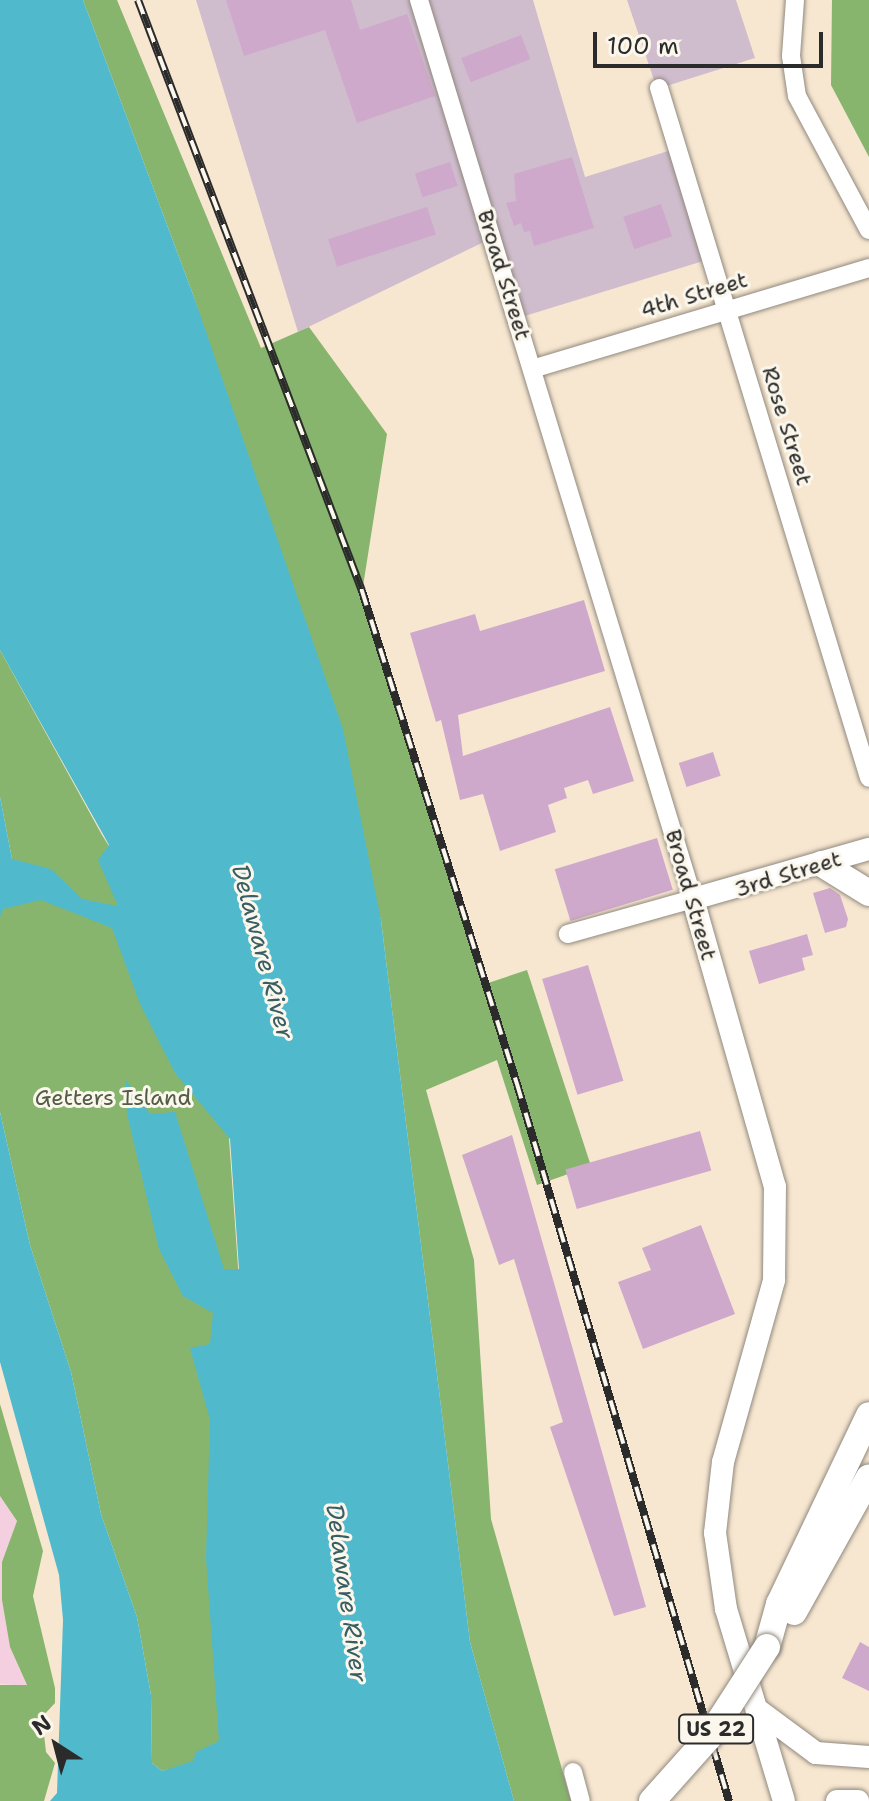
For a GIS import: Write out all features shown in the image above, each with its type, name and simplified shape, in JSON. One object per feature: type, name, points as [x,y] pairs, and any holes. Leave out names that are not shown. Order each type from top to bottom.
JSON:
[{"type":"highway","points":[[822,864],[869,893]]},
{"type":"highway","name":"US 22","points":[[767,1647],[779,1604],[869,1415]]},
{"type":"highway","name":"US 22","points":[[652,1801],[709,1737],[767,1647],[794,1612],[869,1477]]},
{"type":"main road","name":"3rd Street","points":[[693,899],[869,849]]},
{"type":"main road","name":"Broad Street","points":[[693,899],[767,1147],[777,1205],[774,1280],[716,1504],[719,1578],[784,1801]]},
{"type":"main road","points":[[755,1706],[775,1727],[816,1753],[869,1757]]},
{"type":"main road","points":[[837,1801],[869,1798]]},
{"type":"street","name":"Broad Street","points":[[419,0],[693,899]]},
{"type":"street","points":[[795,0],[791,56],[797,96],[869,230]]},
{"type":"street","name":"Rose Street","points":[[659,88],[869,778]]},
{"type":"street","name":"4th Street","points":[[532,369],[869,268]]},
{"type":"street","name":"3rd Street","points":[[568,934],[693,899]]},
{"type":"street","points":[[573,1772],[581,1801]]},
{"type":"shaded area","points":[[196,0],[533,0],[585,177],[681,147],[713,258],[515,319],[490,239],[298,332]]},
{"type":"shaded area","points":[[627,0],[736,0],[755,58],[657,89]]},
{"type":"shaded area","points":[[0,1496],[17,1521],[2,1562],[2,1600],[10,1647],[27,1686],[0,1684]]},
{"type":"green space","points":[[83,0],[117,0],[261,348],[309,327],[387,434],[361,599],[482,985],[527,970],[591,1166],[537,1185],[497,1060],[426,1090],[474,1260],[491,1519],[571,1801],[514,1801],[470,1642],[381,920],[194,297]]},
{"type":"green space","points":[[832,0],[869,0],[869,157],[831,85]]},
{"type":"green space","name":"Getters Island","points":[[0,650],[102,835],[221,1024],[244,1352],[246,1749],[162,1771],[152,1763],[151,1695],[137,1617],[101,1514],[71,1372],[30,1245],[0,1112],[0,894],[12,859],[0,797]]},
{"type":"green space","points":[[0,1404],[43,1551],[33,1596],[55,1688],[55,1703],[42,1717],[46,1752],[55,1763],[44,1801],[0,1801],[0,1685],[27,1685],[10,1647],[2,1600],[2,1562],[17,1521],[0,1496]]},
{"type":"water","name":"Delaware River","points":[[0,0],[83,0],[194,297],[343,729],[381,920],[470,1642],[514,1801],[50,1801],[57,1793],[63,1620],[59,1575],[0,1362],[0,1112],[30,1245],[71,1372],[101,1514],[137,1617],[151,1695],[152,1763],[162,1771],[193,1761],[196,1752],[219,1741],[206,1558],[210,1420],[190,1348],[210,1344],[213,1313],[183,1296],[159,1249],[127,1114],[125,1079],[150,1114],[175,1112],[224,1269],[239,1269],[230,1139],[175,1073],[140,1004],[112,928],[41,900],[3,909],[0,917],[0,797],[12,859],[51,869],[82,899],[118,906],[98,860],[109,845],[0,650]]},
{"type":"building","points":[[226,0],[351,0],[360,30],[407,14],[435,96],[357,123],[325,30],[244,56]]},
{"type":"building","points":[[521,35],[530,59],[471,82],[461,58]]},
{"type":"building","points":[[572,157],[594,228],[534,246],[530,231],[524,232],[521,223],[514,226],[506,203],[516,201],[514,174]]},
{"type":"building","points":[[450,162],[458,186],[423,197],[415,173]]},
{"type":"building","points":[[661,204],[672,236],[634,249],[623,217]]},
{"type":"building","points":[[427,207],[436,235],[337,267],[328,239]]},
{"type":"building","points":[[584,600],[605,671],[458,715],[463,756],[610,707],[634,781],[593,794],[588,780],[564,788],[567,798],[548,805],[556,832],[500,851],[483,794],[460,800],[441,720],[436,722],[410,633],[475,614],[480,631]]},
{"type":"building","points":[[713,752],[721,776],[686,787],[679,763]]},
{"type":"building","points":[[657,838],[673,890],[570,921],[555,869]]},
{"type":"building","points":[[830,888],[840,895],[848,919],[846,927],[825,933],[813,893]]},
{"type":"building","points":[[807,934],[813,955],[802,958],[805,970],[759,984],[749,951]]},
{"type":"building","points":[[588,965],[623,1081],[577,1095],[542,979]]},
{"type":"building","points":[[700,1131],[711,1170],[577,1209],[565,1170]]},
{"type":"building","points":[[512,1135],[646,1607],[614,1616],[550,1427],[563,1422],[514,1259],[499,1265],[462,1155]]},
{"type":"building","points":[[701,1225],[735,1314],[643,1349],[618,1282],[651,1270],[642,1248]]},
{"type":"building","points":[[860,1642],[869,1647],[869,1691],[842,1678]]},
{"type":"railway","points":[[138,0],[362,591],[517,1084],[729,1801]]}]
